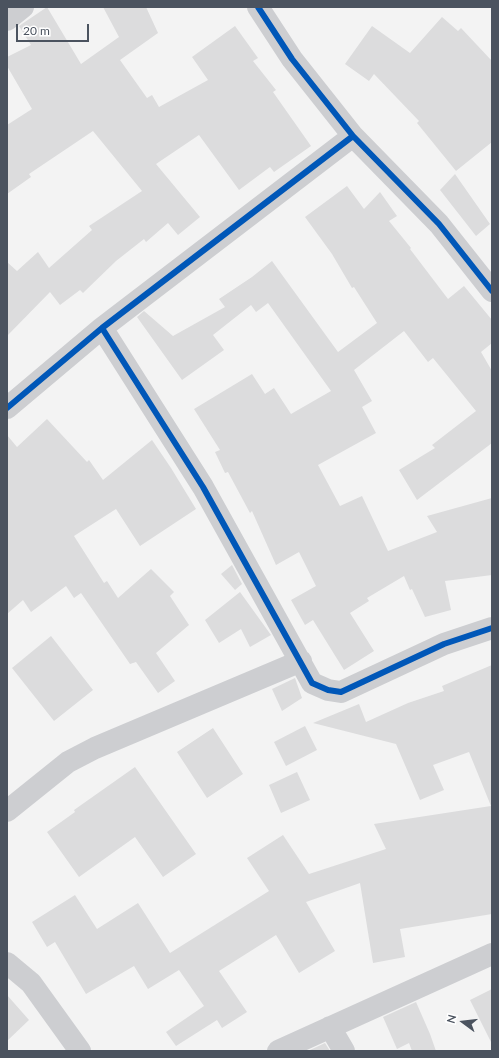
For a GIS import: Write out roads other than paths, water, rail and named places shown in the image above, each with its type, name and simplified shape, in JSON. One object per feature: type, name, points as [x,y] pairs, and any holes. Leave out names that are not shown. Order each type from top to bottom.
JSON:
[{"type":"street","points":[[7,20],[23,7]]},
{"type":"street","points":[[258,7],[292,59],[353,136],[440,224],[489,282]]},
{"type":"street","points":[[7,408],[102,328],[353,136]]},
{"type":"street","points":[[102,328],[203,487],[312,683],[328,690],[341,692],[444,644],[492,628]]},
{"type":"street","points":[[7,811],[68,762],[95,748],[301,661]]},
{"type":"street","points":[[278,1051],[492,954]]},
{"type":"street","points":[[7,963],[31,983],[80,1051]]},
{"type":"street","points":[[330,1027],[344,1051]]}]
